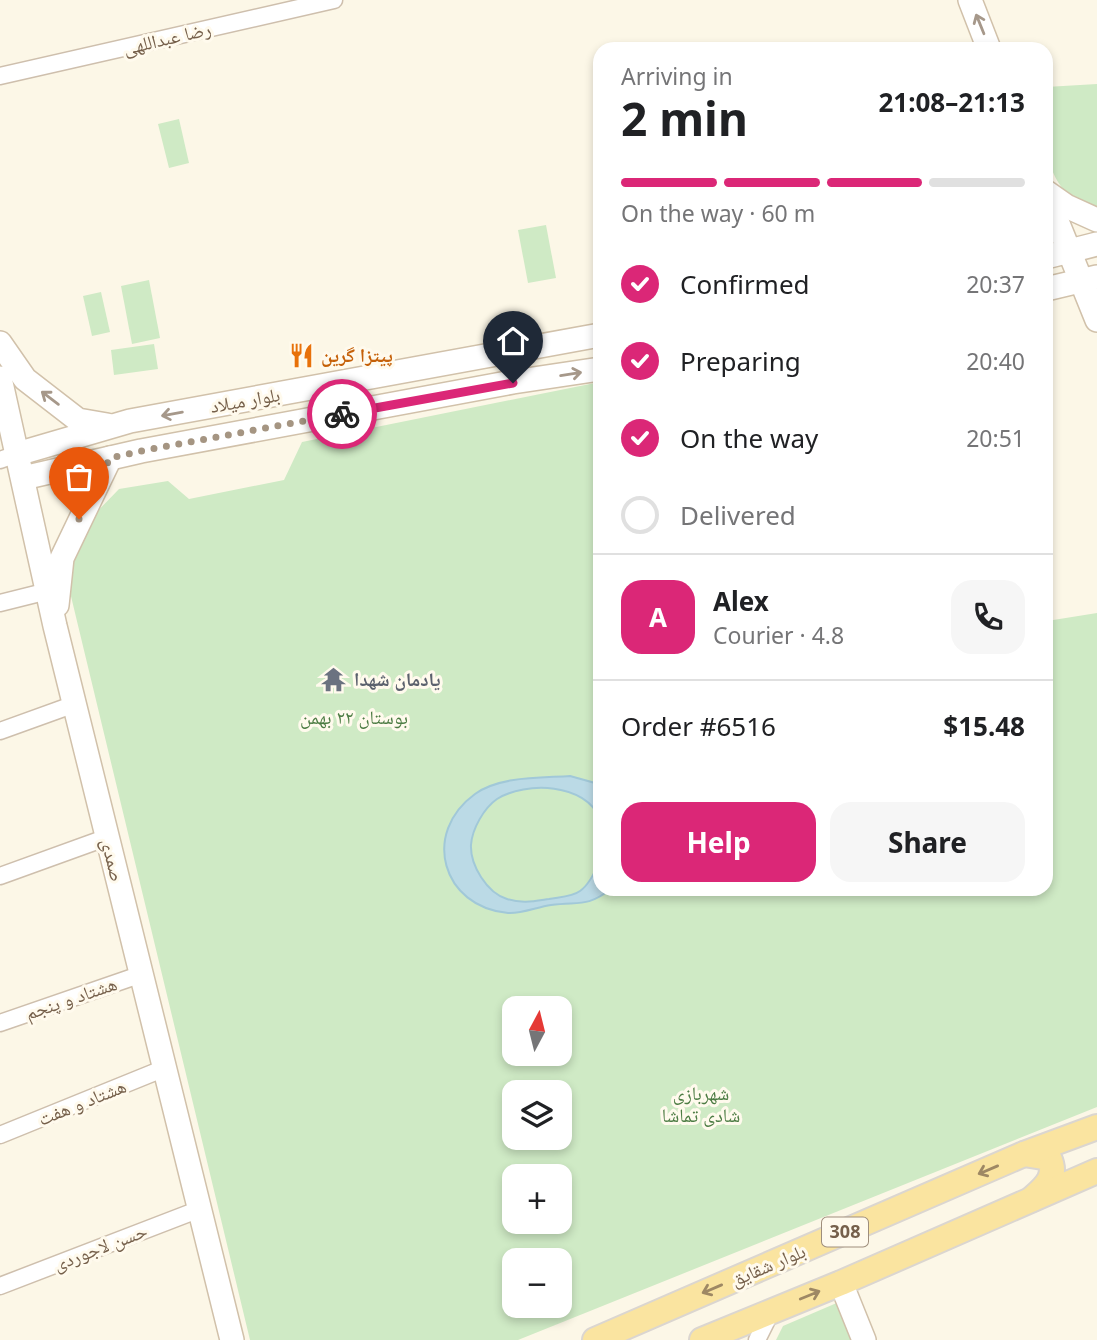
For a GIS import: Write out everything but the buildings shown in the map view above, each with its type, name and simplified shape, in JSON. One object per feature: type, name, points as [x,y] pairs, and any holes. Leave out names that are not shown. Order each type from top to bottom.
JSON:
[{"type":"main road","points":[[970,0],[986,42]]},
{"type":"main road","points":[[1053,198],[1097,220]]},
{"type":"main road","points":[[1053,229],[1058,255],[1089,280],[1097,320]]},
{"type":"main road","points":[[1058,255],[1097,244]]},
{"type":"main road","points":[[1053,288],[1089,280]]},
{"type":"main road","name":"بلوار میلاد","points":[[8,457],[110,426],[593,336]]},
{"type":"main road","points":[[0,343],[25,379],[78,420],[110,426]]},
{"type":"main road","points":[[438,366],[443,396]]},
{"type":"main road","name":"بلوار میلاد","points":[[23,478],[141,451],[593,370]]},
{"type":"main road","name":"صمدی","points":[[0,378],[8,457],[23,478],[55,626],[200,1209],[226,1338]]},
{"type":"main road","points":[[55,626],[62,558],[110,458]]},
{"type":"main road","points":[[1097,1128],[1086,1143],[1086,1154],[1097,1162]]},
{"type":"main road","name":"بلوار شقایق","points":[[595,1340],[1024,1154],[1097,1128]]},
{"type":"main road","points":[[1024,1154],[1049,1158],[1053,1167],[1052,1176],[1046,1186],[1029,1201]]},
{"type":"main road","name":"308","points":[[702,1340],[841,1283],[1097,1171]]},
{"type":"main road","points":[[841,1283],[864,1340]]},
{"type":"street","name":"رضا عبداللهی","points":[[0,76],[334,0]]},
{"type":"street","points":[[0,603],[48,591]]},
{"type":"street","points":[[0,731],[75,704]]},
{"type":"street","points":[[0,876],[108,837]]},
{"type":"street","name":"هشتاد و پنجم","points":[[0,1023],[142,974]]},
{"type":"street","name":"هشتاد و هفت","points":[[0,1135],[165,1068]]},
{"type":"street","name":"حسن لاجوردی","points":[[0,1286],[200,1209]]},
{"type":"street","points":[[757,1340],[771,1312]]},
{"type":"green space","points":[[1097,84],[1097,212],[1078,202],[1064,190],[1053,171],[1053,87]]},
{"type":"green space","points":[[179,119],[189,163],[169,168],[158,124]]},
{"type":"green space","points":[[546,225],[556,278],[528,283],[518,230]]},
{"type":"green space","points":[[149,280],[160,338],[132,344],[121,286]]},
{"type":"green space","points":[[101,292],[110,332],[92,336],[83,296]]},
{"type":"green space","points":[[154,344],[158,369],[114,375],[111,350]]},
{"type":"green space","name":"بوستان ۲۲ بهمن","points":[[593,383],[593,896],[1053,896],[1053,620],[1097,613],[1097,1107],[518,1340],[250,1340],[69,588],[72,553],[90,519],[119,489],[168,481],[189,499],[284,480],[302,442]]},
{"type":"green space","points":[[839,1302],[851,1340],[776,1340],[783,1326]]},
{"type":"water","points":[[570,776],[593,782],[593,807],[569,792],[554,789],[523,789],[497,799],[480,819],[472,839],[471,853],[481,877],[500,896],[523,902],[577,893],[593,876],[593,896],[600,896],[582,903],[551,905],[508,913],[485,908],[467,897],[454,883],[447,866],[444,847],[448,828],[458,810],[485,788],[521,779]]},
{"type":"way so far","points":[[79,519],[110,458],[342,414]]},
{"type":"place","name":"پیتزا گرین","points":[[301,355]]},
{"type":"place","name":"یادمان شهدا","points":[[334,679]]},
{"type":"route","points":[[342,414],[513,383]]},
{"type":"park label","name":"شهربازی شادی تماشا","points":[[701,1104]]}]
